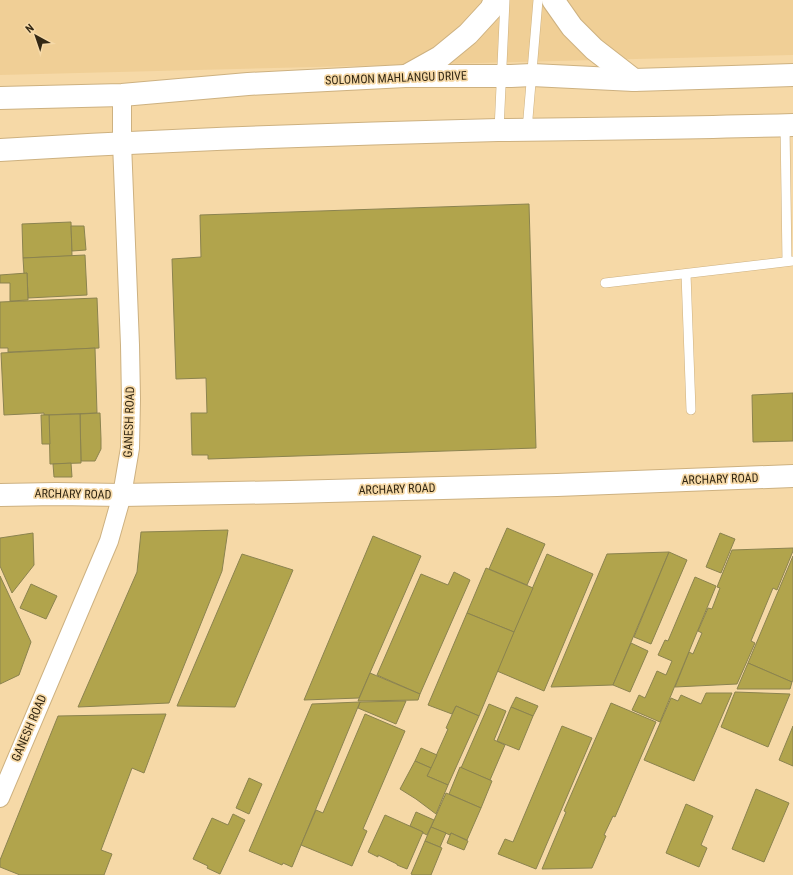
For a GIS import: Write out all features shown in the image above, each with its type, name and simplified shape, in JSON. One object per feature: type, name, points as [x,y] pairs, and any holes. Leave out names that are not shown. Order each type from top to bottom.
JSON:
[{"type":"main road","points":[[405,76],[440,57],[468,34],[491,9],[495,0]]},
{"type":"main road","points":[[553,0],[572,27],[594,49],[634,80]]},
{"type":"main road","name":"SOLOMON MAHLANGU DRIVE","points":[[0,98],[122,95],[248,84],[405,76],[532,75],[634,80],[793,75]]},
{"type":"main road","points":[[0,150],[122,143],[340,134],[789,126]]},
{"type":"main road","name":"ARCHARY ROAD","points":[[0,495],[56,494],[122,496],[290,492],[518,486],[793,476]]},
{"type":"street","name":"GANESH ROAD","points":[[0,798],[109,541],[122,496],[130,448],[131,398],[122,143],[122,95]]},
{"type":"lane","points":[[498,130],[505,0]]},
{"type":"lane","points":[[527,130],[538,0]]},
{"type":"lane","points":[[605,283],[790,261],[789,126]]},
{"type":"lane","points":[[686,274],[691,410]]},
{"type":"shaded area","points":[[0,0],[793,0],[793,55],[0,75]]},
{"type":"building","points":[[529,204],[536,448],[208,459],[208,455],[192,455],[191,413],[207,413],[206,378],[176,379],[172,259],[201,257],[200,215]]},
{"type":"building","points":[[71,222],[72,256],[23,258],[22,224]]},
{"type":"building","points":[[71,226],[84,226],[86,250],[72,251]]},
{"type":"building","points":[[85,255],[87,295],[28,298],[27,273],[24,274],[23,258]]},
{"type":"building","points":[[27,273],[28,300],[10,301],[10,283],[0,283],[0,275]]},
{"type":"building","points":[[97,298],[99,348],[8,352],[8,348],[0,348],[0,302]]},
{"type":"building","points":[[95,348],[97,413],[4,415],[1,353]]},
{"type":"building","points":[[793,393],[793,441],[753,442],[752,395]]},
{"type":"building","points":[[100,413],[101,449],[95,461],[81,461],[80,414]]},
{"type":"building","points":[[80,414],[81,463],[50,464],[49,415]]},
{"type":"building","points":[[41,415],[49,415],[50,444],[42,444]]},
{"type":"building","points":[[71,463],[72,477],[54,477],[53,464]]},
{"type":"building","points":[[507,528],[545,544],[527,585],[489,569]]},
{"type":"building","points":[[228,530],[222,571],[169,703],[78,707],[137,572],[141,532]]},
{"type":"building","points":[[33,533],[34,565],[12,593],[0,566],[0,538]]},
{"type":"building","points":[[720,533],[735,539],[721,573],[706,567]]},
{"type":"building","points":[[373,536],[421,556],[359,698],[304,700]]},
{"type":"building","points":[[793,548],[777,590],[773,588],[751,641],[755,643],[737,684],[675,687],[689,652],[693,654],[702,633],[698,631],[708,608],[712,609],[720,588],[717,587],[732,550]]},
{"type":"building","points":[[669,552],[613,685],[551,687],[607,554]]},
{"type":"building","points":[[669,552],[687,560],[651,644],[634,637]]},
{"type":"building","points":[[242,554],[293,570],[235,707],[177,706]]},
{"type":"building","points":[[547,554],[593,574],[544,691],[497,671]]},
{"type":"building","points":[[793,556],[793,680],[792,682],[748,663]]},
{"type":"building","points":[[486,568],[533,588],[514,632],[467,613]]},
{"type":"building","points":[[454,572],[470,580],[420,694],[377,675],[421,574],[448,585]]},
{"type":"building","points":[[0,576],[31,642],[19,675],[0,684]]},
{"type":"building","points":[[695,577],[716,586],[660,722],[632,710],[639,695],[645,698],[657,671],[666,675],[672,661],[658,655],[665,640],[668,641]]},
{"type":"building","points":[[31,584],[57,596],[46,619],[20,608]]},
{"type":"building","points":[[467,613],[514,632],[479,716],[456,706],[452,714],[428,705]]},
{"type":"building","points":[[631,643],[648,651],[630,692],[613,685]]},
{"type":"building","points":[[748,663],[792,682],[790,689],[737,689]]},
{"type":"building","points":[[370,673],[420,694],[418,700],[358,701]]},
{"type":"building","points":[[735,692],[790,694],[768,747],[721,727]]},
{"type":"building","points":[[706,693],[732,693],[694,781],[644,760],[671,698],[678,701],[681,695],[701,704]]},
{"type":"building","points":[[516,697],[538,706],[533,716],[511,707]]},
{"type":"building","points":[[406,701],[396,724],[358,708],[360,702]]},
{"type":"building","points":[[360,702],[292,867],[283,863],[282,865],[249,851],[312,704]]},
{"type":"building","points":[[611,703],[656,722],[615,817],[613,816],[604,835],[606,836],[592,868],[542,869],[566,812],[564,811]]},
{"type":"building","points":[[489,704],[506,711],[494,740],[505,745],[490,780],[461,768]]},
{"type":"building","points":[[456,706],[479,716],[448,785],[427,776],[448,729],[446,728]]},
{"type":"building","points":[[511,707],[533,716],[519,750],[497,741]]},
{"type":"building","points":[[166,714],[144,773],[132,768],[101,850],[112,854],[104,875],[20,875],[0,867],[0,860],[58,716]]},
{"type":"building","points":[[365,714],[405,731],[363,829],[367,831],[352,866],[301,845],[316,810],[323,813]]},
{"type":"building","points":[[562,726],[592,738],[536,869],[498,854],[505,839],[513,842]]},
{"type":"building","points":[[793,726],[793,766],[779,760]]},
{"type":"building","points":[[421,748],[437,755],[431,768],[415,761]]},
{"type":"building","points":[[415,761],[431,768],[427,776],[448,785],[436,814],[400,789]]},
{"type":"building","points":[[460,767],[492,781],[481,808],[449,794]]},
{"type":"building","points":[[249,778],[262,784],[249,814],[236,808]]},
{"type":"building","points":[[756,789],[789,803],[764,862],[732,849]]},
{"type":"building","points":[[446,793],[481,808],[467,840],[431,827]]},
{"type":"building","points":[[686,804],[713,816],[701,845],[707,848],[699,867],[666,853]]},
{"type":"building","points":[[416,812],[434,820],[427,835],[410,826]]},
{"type":"building","points":[[233,814],[245,820],[220,874],[193,859],[212,818],[228,825]]},
{"type":"building","points":[[385,815],[423,832],[407,869],[378,855],[378,857],[368,852]]},
{"type":"building","points":[[431,827],[446,833],[440,847],[425,841]]},
{"type":"building","points":[[451,833],[468,841],[464,850],[447,843]]},
{"type":"building","points":[[425,841],[442,848],[431,875],[413,875],[411,874]]}]
